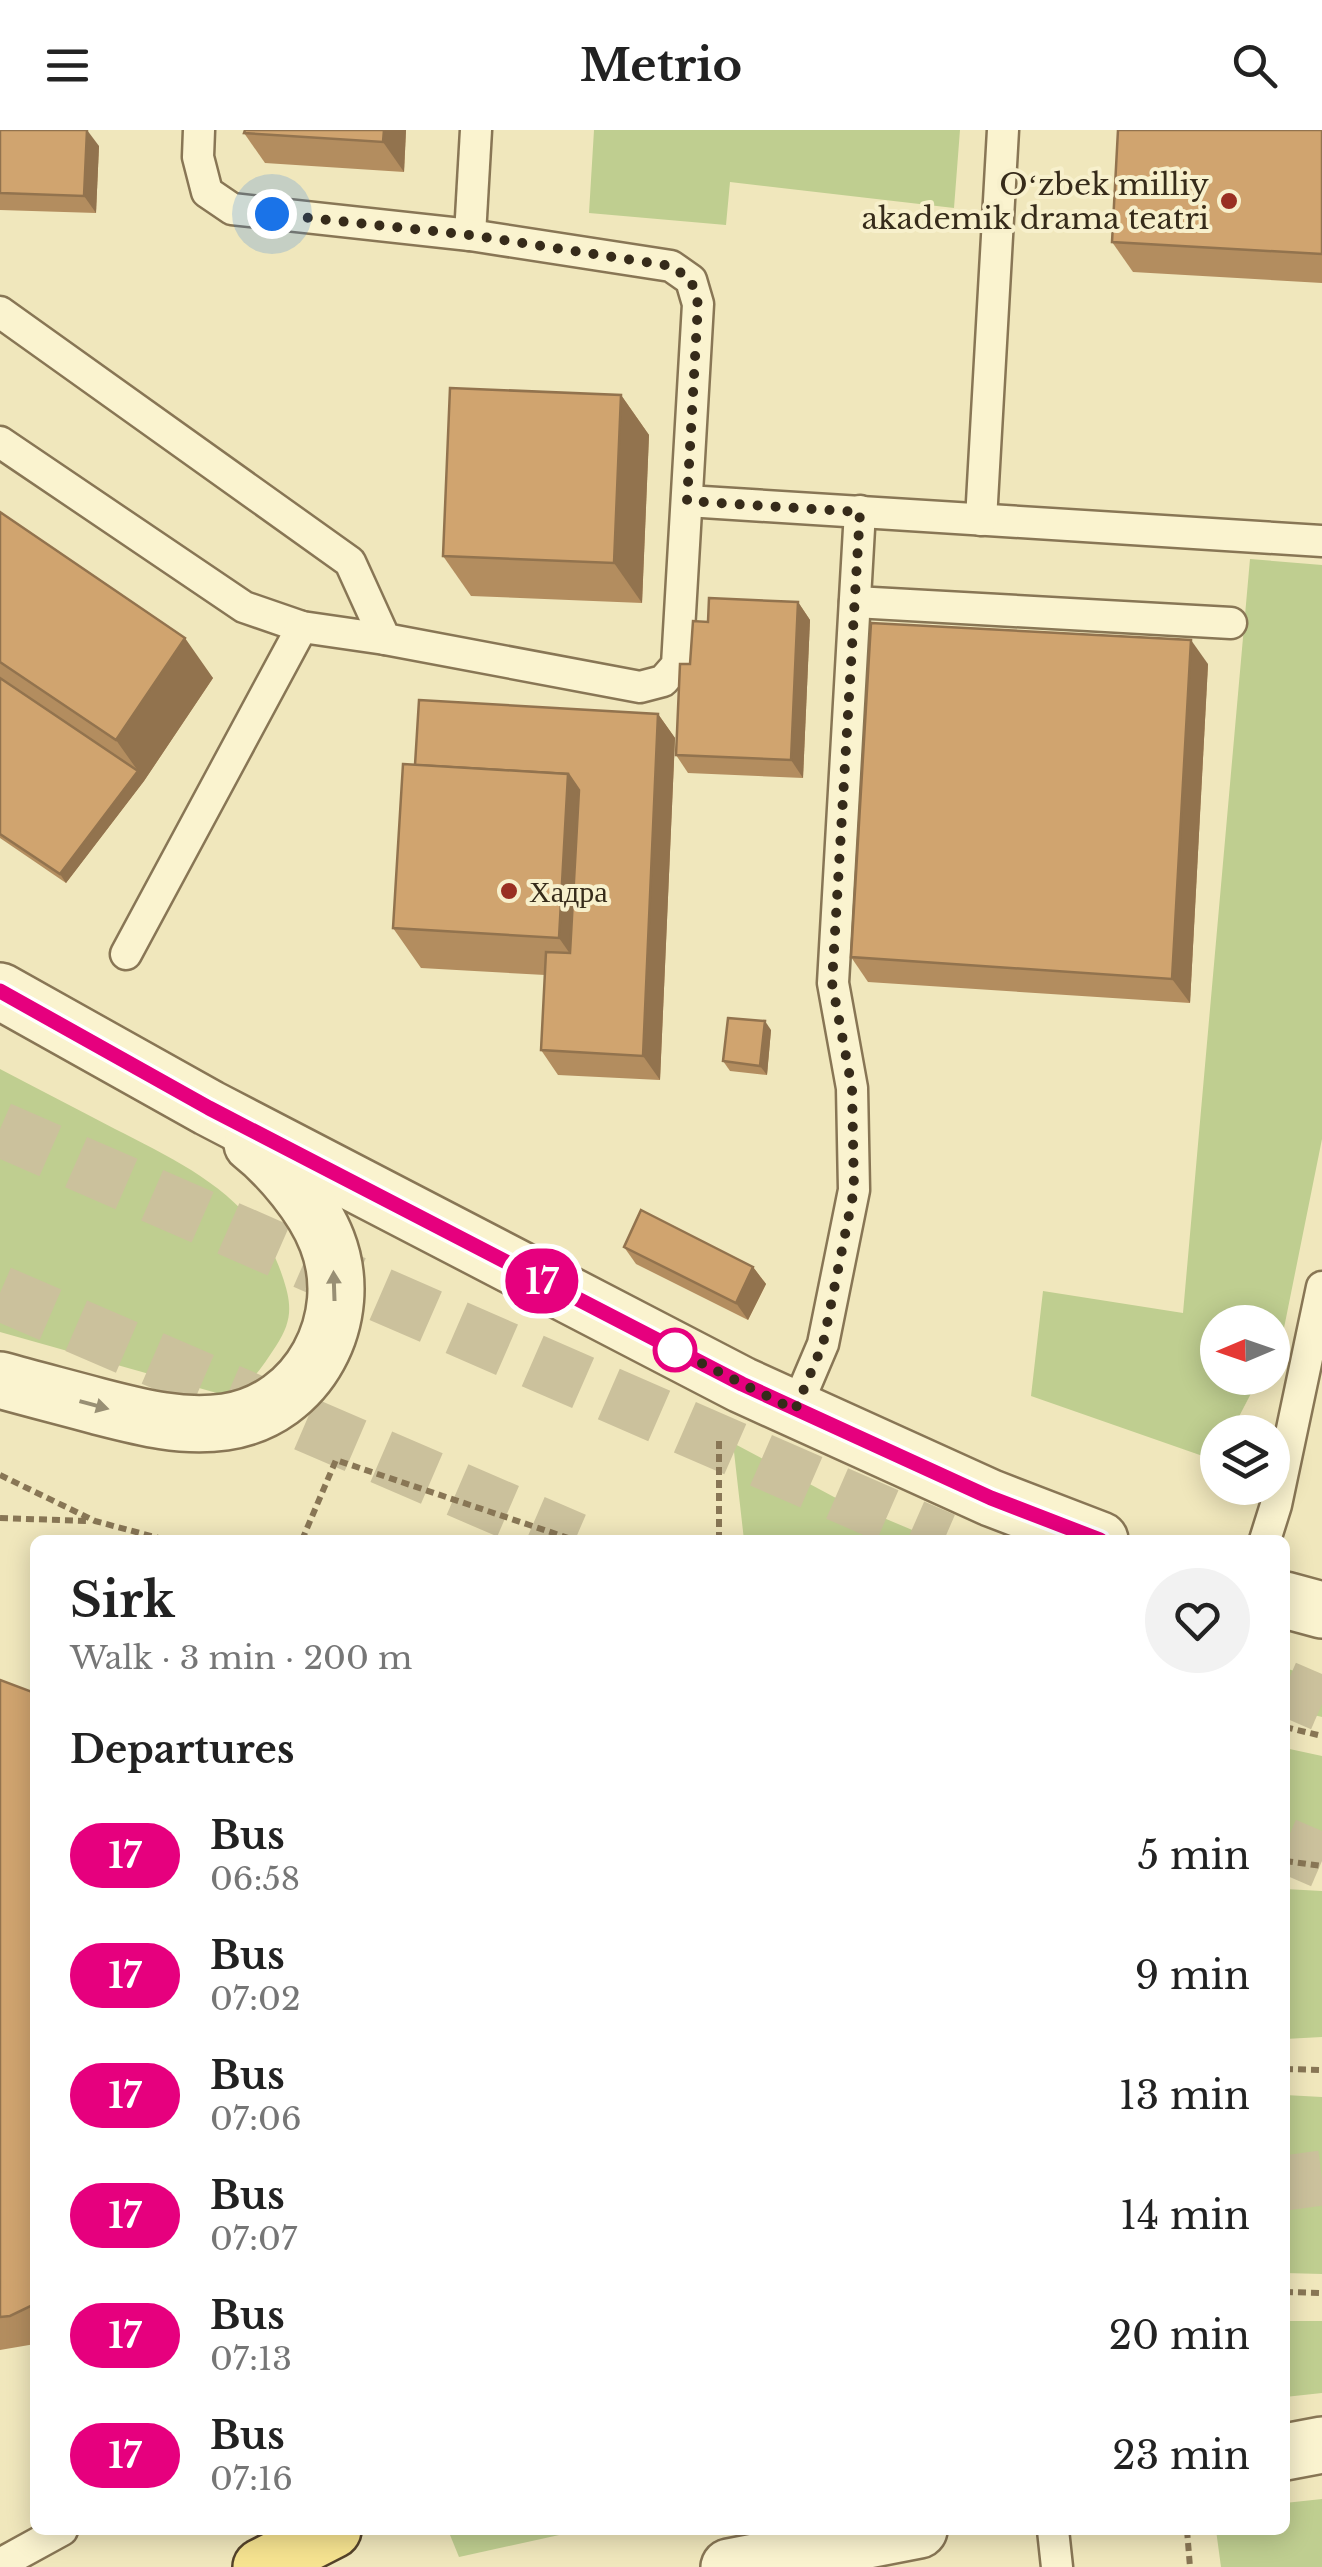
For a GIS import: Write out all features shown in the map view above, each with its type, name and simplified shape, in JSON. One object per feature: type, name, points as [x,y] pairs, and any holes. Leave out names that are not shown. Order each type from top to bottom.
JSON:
[{"type":"main road","points":[[261,2567],[324,2535]]},
{"type":"street","points":[[0,991],[209,1108],[795,1410],[991,1498],[1087,1535]]},
{"type":"street","points":[[0,1380],[147,1419],[200,1424],[250,1415],[279,1400],[304,1380],[322,1351],[334,1319],[333,1268],[328,1244],[318,1222],[272,1163],[209,1108]]},
{"type":"street","points":[[1290,1601],[1322,1610]]},
{"type":"street","points":[[1290,2451],[1322,2445]]},
{"type":"street","points":[[729,2567],[892,2535]]},
{"type":"lane","points":[[0,442],[244,607],[302,627],[640,688],[663,681],[677,665],[698,304],[691,280],[671,266],[470,235],[232,210],[206,192],[198,157],[199,130]]},
{"type":"lane","points":[[470,235],[476,130]]},
{"type":"lane","points":[[981,520],[1002,130]]},
{"type":"lane","points":[[0,312],[350,562],[384,639]]},
{"type":"lane","points":[[687,501],[1322,541]]},
{"type":"lane","points":[[795,1410],[823,1344],[854,1190],[852,1088],[832,983],[860,512]]},
{"type":"lane","points":[[855,602],[1231,622]]},
{"type":"lane","points":[[126,954],[302,627]]},
{"type":"lane","points":[[1267,1535],[1322,1287]]},
{"type":"lane","points":[[0,2564],[53,2535]]},
{"type":"lane","points":[[1054,2535],[1058,2567]]},
{"type":"path","points":[[718,1441],[719,1535]]},
{"type":"path","points":[[304,1535],[336,1460],[559,1535]]},
{"type":"path","points":[[0,1475],[95,1521],[147,1535]]},
{"type":"path","points":[[0,1518],[95,1521]]},
{"type":"path","points":[[1290,1728],[1322,1736]]},
{"type":"path","points":[[1290,1863],[1322,1866]]},
{"type":"path","points":[[1290,2069],[1322,2070]]},
{"type":"path","points":[[1290,2292],[1322,2293]]},
{"type":"path","points":[[1187,2535],[1190,2567]]},
{"type":"green space","points":[[594,130],[960,130],[954,208],[730,182],[726,225],[589,213]]},
{"type":"green space","points":[[1250,559],[1322,565],[1322,1139],[1289,1305],[1200,1305],[1200,1395],[1250,1395],[1240,1415],[1200,1415],[1200,1455],[1031,1396],[1043,1291],[1183,1313]]},
{"type":"green space","points":[[0,1069],[191,1170],[236,1204],[255,1224],[282,1275],[289,1312],[276,1346],[238,1392],[231,1397],[0,1332]]},
{"type":"green space","points":[[733,1443],[834,1497],[924,1535],[743,1535]]},
{"type":"green space","points":[[1290,1670],[1322,1680],[1322,1717],[1290,1709]]},
{"type":"green space","points":[[1290,1749],[1322,1756],[1322,1839],[1290,1836]]},
{"type":"green space","points":[[1290,1889],[1322,1891],[1322,2037],[1290,2039]]},
{"type":"green space","points":[[1290,2095],[1322,2097],[1322,2274],[1290,2273]]},
{"type":"green space","points":[[1290,2321],[1322,2321],[1322,2393],[1290,2396]]},
{"type":"green space","points":[[1322,2499],[1322,2567],[1221,2567],[1217,2535],[1290,2535],[1290,2502]]},
{"type":"green space","points":[[450,2535],[559,2535],[459,2557]]},
{"type":"building","points":[[0,130],[87,130],[84,196],[0,193]]},
{"type":"building","points":[[384,130],[383,142],[244,133]]},
{"type":"building","name":"Oʻzbek milliy akademik drama teatri","points":[[1118,130],[1322,130],[1322,254],[1112,242]]},
{"type":"building","points":[[450,388],[621,395],[614,563],[443,556]]},
{"type":"building","points":[[0,512],[185,638],[116,740],[0,662]]},
{"type":"building","points":[[709,598],[798,602],[791,760],[676,755],[680,664],[690,664],[693,621],[708,622]]},
{"type":"building","points":[[871,623],[1191,640],[1172,979],[851,957]]},
{"type":"building","points":[[0,678],[138,771],[60,874],[0,834]]},
{"type":"building","points":[[419,700],[658,714],[643,1056],[541,1050],[546,952],[570,953],[579,790],[568,774],[415,765]]},
{"type":"building","name":"Хадра","points":[[403,764],[568,774],[559,938],[393,928]]},
{"type":"building","points":[[728,1018],[765,1021],[760,1066],[723,1061]]},
{"type":"building","points":[[641,1210],[753,1267],[736,1303],[624,1247]]},
{"type":"building","points":[[0,1680],[30,1691],[30,2306],[0,2317]]},
{"type":"tunnel","points":[[0,1129],[933,1535]]},
{"type":"tunnel","points":[[0,1293],[563,1535]]},
{"type":"tunnel","points":[[1290,1690],[1322,1704]]},
{"type":"tunnel","points":[[1290,1847],[1322,1861]]},
{"type":"tunnel","points":[[1290,2182],[1322,2178]]},
{"type":"bus line","name":"17","points":[[0,991],[209,1108],[742,1384],[991,1498],[1087,1535]]},
{"type":"place","name":"Oʻzbek milliy akademik drama teatri","points":[[1229,201]]},
{"type":"place","name":"Хадра","points":[[509,891]]},
{"type":"route","points":[[272,214],[470,235],[671,266],[691,280],[698,304],[687,501],[860,512],[832,983],[852,1088],[854,1190],[823,1344],[795,1410],[675,1350]]}]
